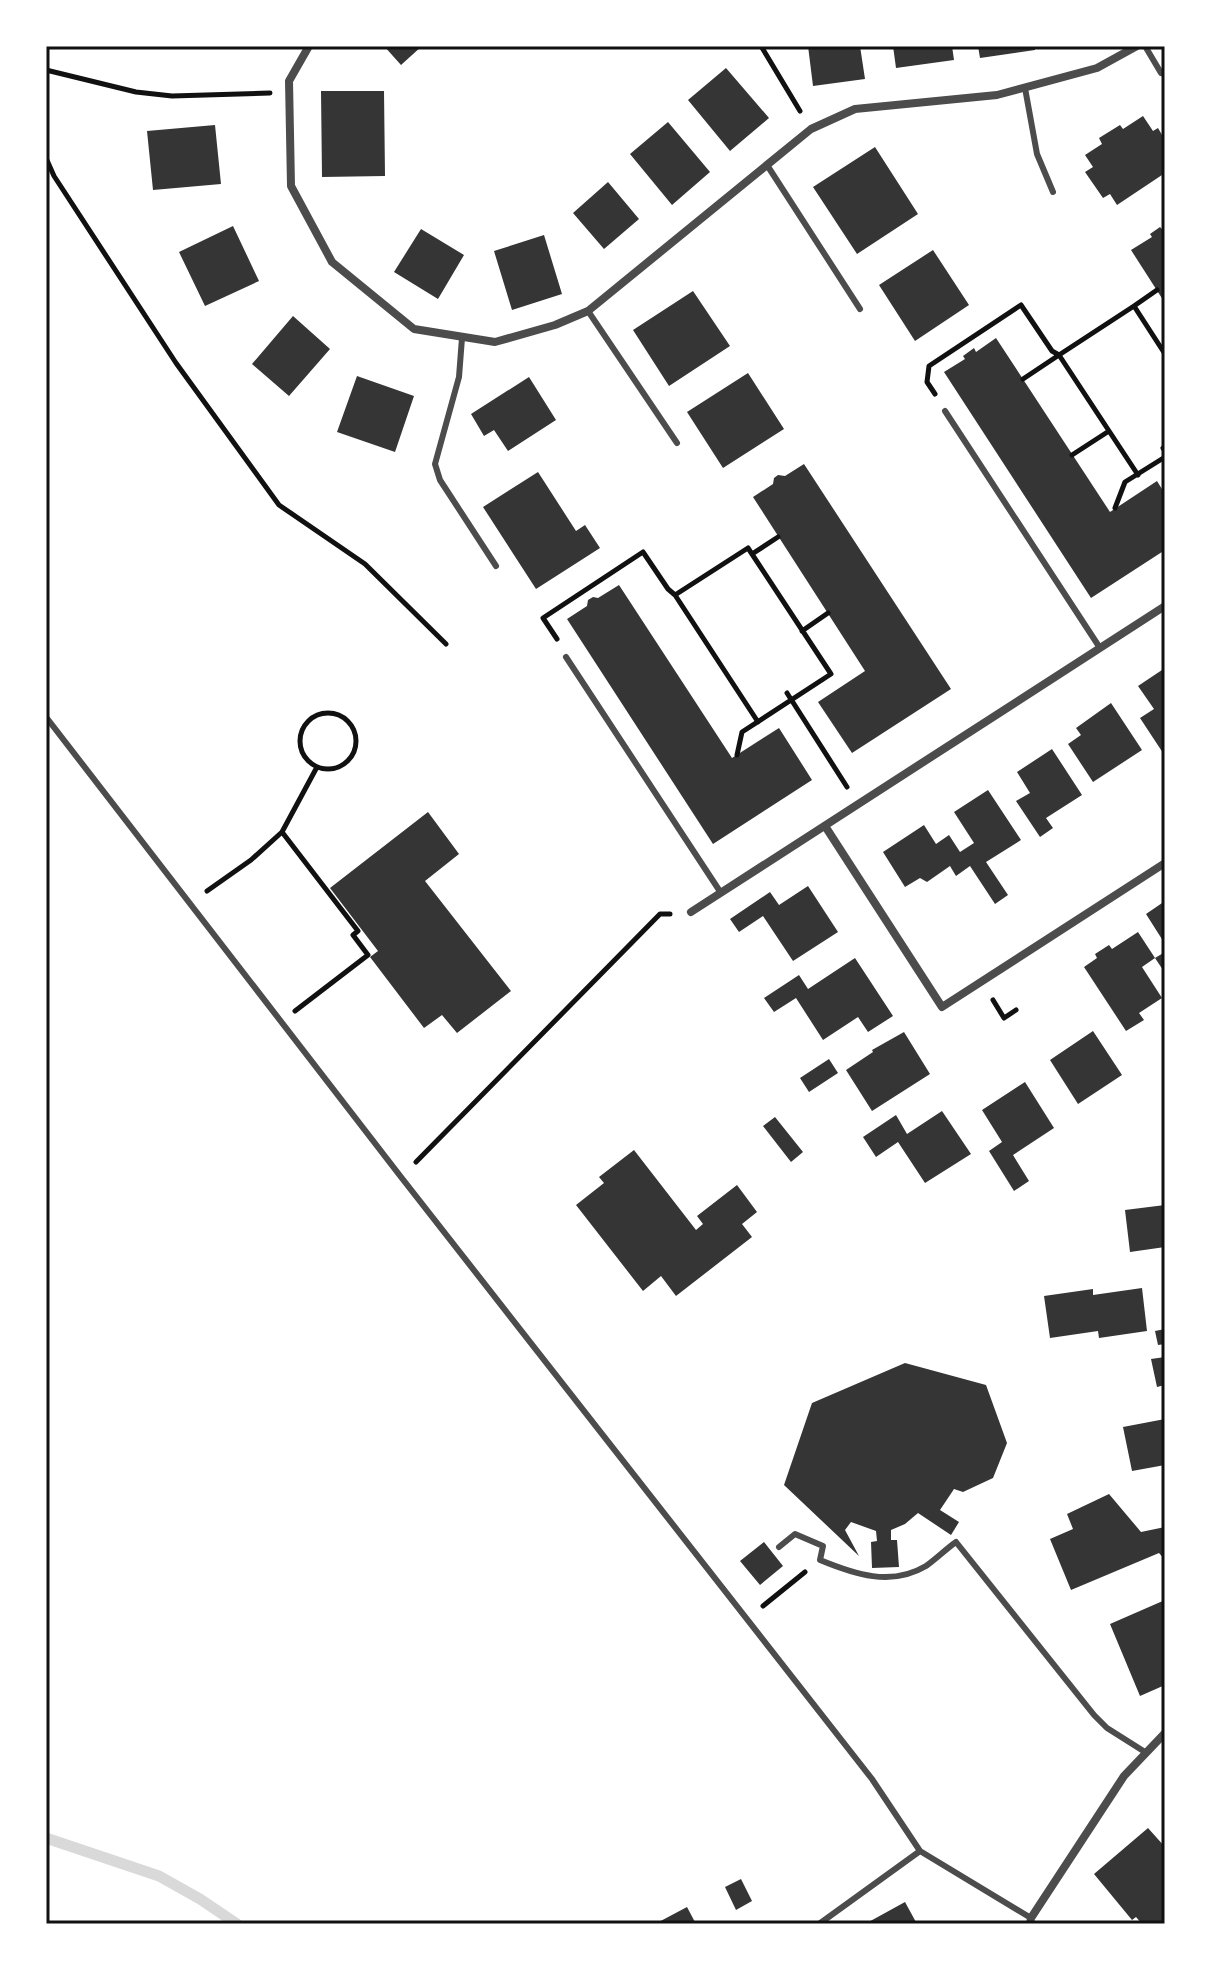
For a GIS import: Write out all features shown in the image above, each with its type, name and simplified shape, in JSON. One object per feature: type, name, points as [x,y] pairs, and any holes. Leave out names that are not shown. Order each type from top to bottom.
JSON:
[{"type":"street","points":[[309,46],[289,81],[291,186],[332,262],[414,329],[495,342],[555,325],[588,311],[811,129],[833,117],[855,109],[997,95],[1097,68],[1137,46]]},
{"type":"street","points":[[691,912],[1165,606]]},
{"type":"street","points":[[825,826],[942,1007],[1165,863]]},
{"type":"street","points":[[1030,1921],[1124,1776],[1165,1733]]},
{"type":"lane","points":[[1145,46],[1161,73],[1165,74]]},
{"type":"lane","points":[[1025,88],[1037,154],[1053,192]]},
{"type":"lane","points":[[767,165],[860,309]]},
{"type":"lane","points":[[588,311],[677,443]]},
{"type":"lane","points":[[462,338],[459,377],[435,464],[440,480],[496,566]]},
{"type":"lane","points":[[945,411],[1100,648]]},
{"type":"lane","points":[[566,657],[721,893]]},
{"type":"lane","points":[[46,717],[872,1779],[920,1851],[1030,1921]]},
{"type":"lane","points":[[779,1547],[795,1534],[823,1546],[820,1560],[855,1574],[892,1578],[924,1567],[956,1542],[1094,1715],[1107,1728],[1145,1752]]},
{"type":"lane","points":[[819,1924],[920,1851]]},
{"type":"path","points":[[761,46],[811,129]]},
{"type":"path","points":[[46,70],[136,92],[172,96],[289,92]]},
{"type":"path","points":[[46,158],[54,176],[176,363],[279,505],[365,564],[446,644]]},
{"type":"path","points":[[1023,379],[1107,328],[1157,290]]},
{"type":"path","points":[[945,411],[927,382],[929,366],[1021,305],[1052,351],[1059,355],[1138,475]]},
{"type":"path","points":[[1134,306],[1165,354]]},
{"type":"path","points":[[1072,455],[1109,431]]},
{"type":"path","points":[[1115,508],[1125,482],[1165,457]]},
{"type":"path","points":[[752,554],[778,537]]},
{"type":"path","points":[[675,595],[712,575],[748,548],[831,674],[742,732],[737,755]]},
{"type":"path","points":[[549,627],[543,618],[643,552],[675,595],[758,722]]},
{"type":"path","points":[[802,631],[828,613]]},
{"type":"path","points":[[787,693],[859,804]]},
{"type":"path","points":[[317,714],[336,714],[345,718],[355,733],[354,751],[343,765],[326,769],[317,767],[303,755],[300,746],[303,727],[317,714]]},
{"type":"path","points":[[190,903],[251,860],[282,832],[317,767]]},
{"type":"path","points":[[281,1021],[368,955],[353,935],[358,931],[282,832]]},
{"type":"path","points":[[401,1177],[660,914],[691,912]]},
{"type":"path","points":[[981,982],[1004,1018],[1016,1010]]},
{"type":"path","points":[[747,1619],[820,1560]]},
{"type":"building","points":[[384,46],[422,46],[401,65]]},
{"type":"building","points":[[808,46],[860,46],[865,79],[813,86]]},
{"type":"building","points":[[893,46],[952,46],[954,60],[896,68]]},
{"type":"building","points":[[978,46],[1035,46],[1035,50],[980,58]]},
{"type":"building","points":[[726,68],[769,118],[730,151],[688,100]]},
{"type":"building","points":[[321,91],[384,91],[385,176],[322,177]]},
{"type":"building","points":[[1143,116],[1153,131],[1158,128],[1165,140],[1165,173],[1117,205],[1110,194],[1103,198],[1085,172],[1093,167],[1085,155],[1102,144],[1099,138],[1120,125],[1123,129]]},
{"type":"building","points":[[668,122],[710,172],[672,205],[630,154]]},
{"type":"building","points":[[215,125],[221,184],[153,190],[147,131]]},
{"type":"building","points":[[875,147],[918,214],[857,254],[813,187]]},
{"type":"building","points":[[608,182],[639,219],[604,249],[573,213]]},
{"type":"building","points":[[233,226],[259,281],[205,306],[179,252]]},
{"type":"building","points":[[1160,227],[1165,228],[1165,303],[1131,250],[1152,237],[1150,234]]},
{"type":"building","points":[[421,229],[464,255],[438,299],[394,272]]},
{"type":"building","points":[[544,235],[562,294],[512,310],[494,251]]},
{"type":"building","points":[[933,250],[969,305],[915,341],[879,285]]},
{"type":"building","points":[[693,291],[730,346],[669,386],[633,330]]},
{"type":"building","points":[[293,316],[330,349],[289,396],[252,364]]},
{"type":"building","points":[[996,338],[1110,512],[1157,481],[1165,494],[1165,550],[1091,598],[944,372],[965,359],[963,356],[974,348],[976,352]]},
{"type":"building","points":[[748,373],[784,429],[723,468],[687,412]]},
{"type":"building","points":[[357,376],[414,396],[395,452],[337,432]]},
{"type":"building","points":[[529,377],[556,420],[508,451],[494,430],[484,436],[471,414]]},
{"type":"building","points":[[804,464],[951,689],[852,753],[818,702],[865,671],[753,497],[773,484],[778,475],[785,476]]},
{"type":"building","points":[[538,472],[576,531],[585,525],[600,548],[536,589],[483,507]]},
{"type":"building","points":[[619,585],[732,758],[779,728],[812,780],[713,844],[567,619],[587,606],[588,600],[598,598]]},
{"type":"building","points":[[1165,668],[1165,756],[1140,718],[1154,709],[1138,686]]},
{"type":"building","points":[[1111,703],[1142,750],[1093,782],[1068,744],[1081,735],[1076,728]]},
{"type":"building","points":[[1052,749],[1082,795],[1046,818],[1053,828],[1040,837],[1016,801],[1030,793],[1017,772]]},
{"type":"building","points":[[988,790],[1021,840],[986,862],[1008,895],[995,904],[970,866],[956,876],[950,866],[927,882],[920,878],[905,887],[883,852],[924,825],[936,844],[949,835],[960,852],[974,843],[954,812]]},
{"type":"building","points":[[428,812],[459,854],[425,881],[511,991],[457,1033],[442,1015],[424,1028],[370,957],[378,951],[330,888]]},
{"type":"building","points":[[808,886],[838,932],[793,961],[763,916],[739,932],[730,919],[770,892],[779,905]]},
{"type":"building","points":[[1165,901],[1165,944],[1146,914]]},
{"type":"building","points":[[1138,932],[1155,958],[1142,967],[1162,998],[1139,1013],[1144,1020],[1126,1031],[1084,967],[1097,958],[1095,954],[1109,945],[1112,949]]},
{"type":"building","points":[[1165,952],[1165,973],[1155,958]]},
{"type":"building","points":[[855,958],[893,1016],[868,1032],[858,1017],[823,1040],[796,998],[774,1012],[764,998],[799,975],[808,989]]},
{"type":"building","points":[[1093,1031],[1122,1075],[1078,1104],[1050,1060]]},
{"type":"building","points":[[904,1032],[930,1074],[872,1111],[846,1070],[872,1050]]},
{"type":"building","points":[[829,1059],[838,1073],[809,1092],[800,1078]]},
{"type":"building","points":[[1025,1082],[1054,1128],[1013,1155],[1029,1181],[1014,1191],[989,1151],[1002,1142],[982,1110]]},
{"type":"building","points":[[942,1111],[971,1154],[925,1183],[898,1142],[876,1157],[863,1137],[896,1115],[907,1134]]},
{"type":"building","points":[[775,1117],[803,1152],[791,1162],[763,1126]]},
{"type":"building","points":[[634,1150],[696,1230],[703,1224],[697,1216],[737,1185],[757,1212],[742,1224],[752,1237],[676,1296],[661,1276],[643,1291],[576,1205],[604,1183],[599,1177]]},
{"type":"building","points":[[1165,1205],[1165,1247],[1130,1252],[1125,1210]]},
{"type":"building","points":[[1142,1288],[1147,1331],[1099,1338],[1098,1331],[1050,1338],[1044,1296],[1093,1289],[1093,1295]]},
{"type":"building","points":[[1165,1329],[1165,1344],[1158,1345],[1155,1331]]},
{"type":"building","points":[[1165,1357],[1165,1385],[1157,1387],[1151,1359]]},
{"type":"building","points":[[905,1363],[986,1385],[1007,1443],[993,1478],[963,1492],[954,1489],[940,1510],[959,1522],[951,1535],[918,1513],[891,1530],[891,1540],[897,1540],[899,1567],[872,1568],[871,1542],[877,1541],[876,1531],[851,1522],[845,1530],[859,1556],[784,1485],[812,1403]]},
{"type":"building","points":[[1165,1419],[1165,1465],[1132,1471],[1123,1427]]},
{"type":"building","points":[[1109,1494],[1141,1532],[1165,1527],[1165,1560],[1159,1553],[1071,1590],[1050,1539],[1073,1529],[1067,1514]]},
{"type":"building","points":[[764,1542],[783,1566],[760,1585],[740,1561]]},
{"type":"building","points":[[1165,1600],[1165,1685],[1140,1696],[1110,1624]]},
{"type":"building","points":[[1148,1828],[1165,1847],[1165,1924],[1142,1924],[1136,1917],[1132,1920],[1094,1874]]},
{"type":"building","points":[[741,1879],[752,1901],[736,1910],[725,1887]]},
{"type":"building","points":[[905,1902],[917,1924],[865,1924]]},
{"type":"building","points":[[687,1907],[696,1924],[655,1924]]},
{"type":"waterway","points":[[46,1838],[159,1876],[237,1924]]}]
